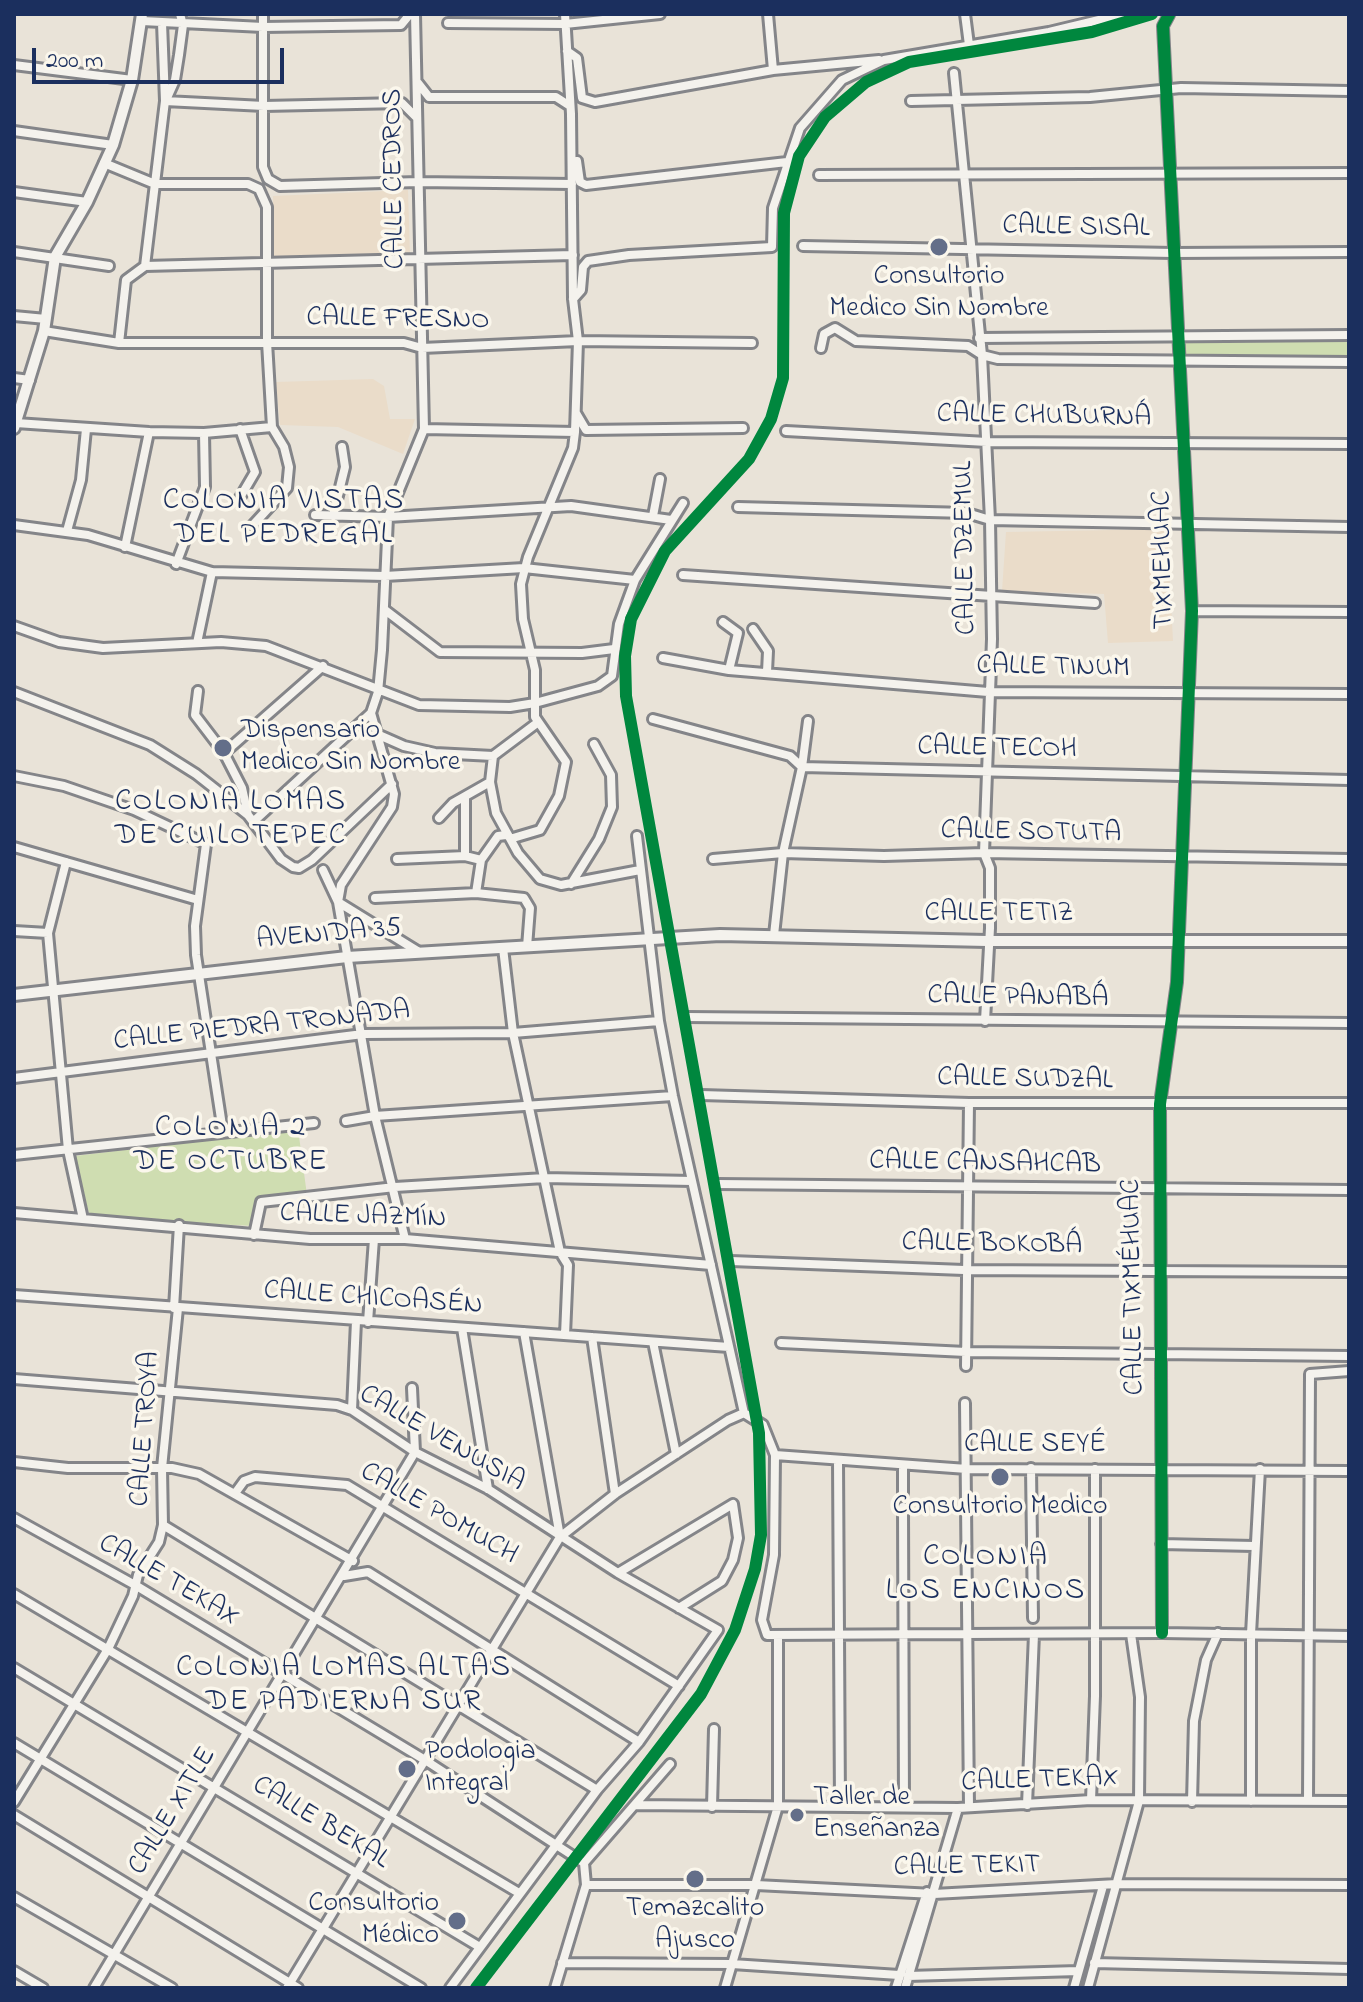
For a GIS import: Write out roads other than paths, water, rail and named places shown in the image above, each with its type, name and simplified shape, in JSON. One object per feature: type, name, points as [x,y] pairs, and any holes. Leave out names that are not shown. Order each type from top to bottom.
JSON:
[{"type":"street","points":[[165,101],[175,80],[183,25],[180,14]]},
{"type":"street","points":[[263,14],[263,167],[268,179],[280,186],[418,182],[572,184]]},
{"type":"street","points":[[272,427],[204,433],[15,426],[44,331],[55,257],[87,202],[113,145],[132,80],[142,17],[183,25],[263,27],[401,25],[412,14]]},
{"type":"street","name":"CALLE CEDROS","points":[[371,713],[378,692],[388,517],[424,429],[412,14]]},
{"type":"street","points":[[448,23],[660,14]]},
{"type":"street","points":[[768,14],[773,70]]},
{"type":"street","points":[[965,14],[969,45]]},
{"type":"street","points":[[567,51],[577,58],[582,98],[595,102],[773,70],[884,60],[1124,14]]},
{"type":"street","name":"TIXMEHUAC","points":[[1160,1104],[1180,940],[1183,775],[1192,611],[1163,26],[1170,14]]},
{"type":"street","points":[[476,893],[481,860],[498,836],[510,837],[540,830],[554,806],[565,776],[564,755],[537,723],[535,670],[523,619],[524,568],[573,448],[575,432],[578,341],[573,299],[571,138],[565,19]]},
{"type":"street","points":[[145,266],[165,101],[162,23]]},
{"type":"street","points":[[573,299],[581,290],[588,261],[629,255],[772,247],[773,208],[800,128],[842,80],[884,60]]},
{"type":"street","points":[[14,65],[132,80]]},
{"type":"street","name":"CALLE DZEMUL","points":[[954,73],[982,355],[990,520],[991,599],[984,853],[990,868],[985,1021]]},
{"type":"street","points":[[416,81],[429,97],[556,97],[570,107]]},
{"type":"street","points":[[911,101],[957,97],[1090,97],[1166,90],[1349,91]]},
{"type":"street","points":[[165,101],[264,106],[402,103],[417,118]]},
{"type":"street","points":[[14,131],[113,145]]},
{"type":"street","points":[[571,138],[575,143],[578,177],[583,183],[606,184],[787,162]]},
{"type":"street","points":[[104,163],[155,184],[248,184],[259,189],[267,207],[270,262],[267,342],[272,427],[284,447],[289,467],[287,488],[252,526]]},
{"type":"street","points":[[819,175],[963,172],[1349,173]]},
{"type":"street","points":[[573,210],[583,183]]},
{"type":"street","points":[[14,192],[87,202]]},
{"type":"street","name":"CALLE SISAL","points":[[803,246],[1173,253],[1349,252]]},
{"type":"street","points":[[14,252],[109,266]]},
{"type":"street","points":[[119,343],[126,280],[145,266],[573,255]]},
{"type":"street","points":[[14,316],[46,319]]},
{"type":"street","points":[[821,348],[824,334],[835,328],[850,338],[866,342],[968,346],[982,355],[998,359],[1349,362]]},
{"type":"street","name":"CALLE FRESNO","points":[[44,331],[119,343],[404,343],[422,348],[578,341],[752,343]]},
{"type":"street","points":[[968,346],[979,338],[1349,335]]},
{"type":"street","points":[[14,378],[30,380]]},
{"type":"street","points":[[576,413],[586,430],[743,428]]},
{"type":"street","points":[[67,531],[81,480],[86,429]]},
{"type":"street","points":[[238,501],[255,472],[240,429]]},
{"type":"street","points":[[424,429],[575,432]]},
{"type":"street","name":"CALLE CHUBURNÁ","points":[[786,431],[987,442],[1349,444]]},
{"type":"street","points":[[125,547],[149,432]]},
{"type":"street","points":[[176,564],[205,487],[204,433]]},
{"type":"street","points":[[333,516],[345,467],[342,447]]},
{"type":"street","points":[[653,516],[660,479]]},
{"type":"street","points":[[14,626],[47,639],[84,647],[117,649],[197,643],[266,646],[323,666],[378,692],[419,705],[535,703],[598,686],[612,676],[614,649],[635,580],[683,503]]},
{"type":"street","points":[[315,515],[388,517],[571,506],[671,520]]},
{"type":"street","points":[[738,507],[967,513],[990,520],[1349,527]]},
{"type":"street","points":[[14,525],[67,531],[212,572],[385,576],[524,568],[635,580]]},
{"type":"street","points":[[197,643],[212,572]]},
{"type":"street","points":[[683,575],[991,599],[1095,603]]},
{"type":"street","points":[[385,610],[440,652],[530,654],[614,649]]},
{"type":"street","points":[[1192,611],[1349,612]]},
{"type":"street","points":[[723,622],[738,633],[729,670]]},
{"type":"street","points":[[753,629],[768,651],[767,672]]},
{"type":"street","name":"CALLE TINUM","points":[[663,658],[729,670],[988,692],[1349,694]]},
{"type":"street","points":[[224,753],[323,666]]},
{"type":"street","points":[[198,691],[195,715],[224,753],[242,788],[251,818]]},
{"type":"street","points":[[14,692],[150,745],[196,774],[251,818],[281,859],[293,867],[299,868],[312,860],[392,784]]},
{"type":"street","points":[[251,818],[371,713],[392,784],[392,807],[341,885],[338,902]]},
{"type":"street","name":"CALLE TECOH","points":[[653,719],[790,756],[802,767],[1349,780]]},
{"type":"street","points":[[774,935],[783,853],[802,767],[808,721]]},
{"type":"street","points":[[379,735],[404,746],[435,753],[493,756],[537,723]]},
{"type":"street","points":[[571,884],[599,839],[612,807],[611,775],[594,744]]},
{"type":"street","points":[[493,756],[490,782],[496,813],[518,853],[540,879],[549,884],[571,884],[640,870]]},
{"type":"street","points":[[14,776],[64,786],[120,805],[206,844],[195,941],[223,1132]]},
{"type":"street","points":[[439,818],[490,782]]},
{"type":"street","points":[[465,797],[465,856]]},
{"type":"street","points":[[637,836],[659,1021],[673,1096],[744,1413],[763,1425],[775,1455],[774,1555],[762,1620],[767,1635],[1218,1633],[1349,1636]]},
{"type":"street","points":[[14,847],[198,900]]},
{"type":"street","name":"CALLE SOTUTA","points":[[713,859],[783,853],[1349,859]]},
{"type":"street","points":[[397,859],[465,856],[481,860]]},
{"type":"street","points":[[66,862],[48,933],[68,1150],[83,1219]]},
{"type":"street","points":[[323,870],[338,902],[375,1116],[395,1187],[405,1239]]},
{"type":"street","points":[[375,898],[476,893],[528,901],[527,947]]},
{"type":"street","points":[[338,902],[420,953]]},
{"type":"street","points":[[14,931],[48,933]]},
{"type":"street","name":"CALLE TETIZ","points":[[649,939],[774,935],[987,941],[1349,941]]},
{"type":"street","name":"AVENIDA 35","points":[[14,995],[347,957],[649,939]]},
{"type":"street","points":[[503,948],[513,1033],[560,1252],[569,1271],[565,1335]]},
{"type":"street","name":"CALLE PANABÁ","points":[[686,1017],[1349,1023]]},
{"type":"street","name":"CALLE PIEDRA TRONADA","points":[[14,1078],[363,1034],[513,1033],[659,1021]]},
{"type":"street","name":"CALLE SUDZAL","points":[[701,1095],[969,1103],[1349,1103]]},
{"type":"street","points":[[346,1121],[529,1104],[673,1096]]},
{"type":"street","points":[[966,1366],[964,1270],[969,1103]]},
{"type":"street","name":"CALLE TIXMÉHUAC","points":[[1160,1104],[1162,1633]]},
{"type":"street","points":[[14,1155],[314,1123]]},
{"type":"street","points":[[254,1235],[261,1202],[395,1187],[545,1178],[692,1181]]},
{"type":"street","name":"CALLE CANSAHCAB","points":[[717,1184],[1349,1190]]},
{"type":"street","name":"CALLE JAZMÍN","points":[[14,1213],[179,1225],[254,1235],[405,1239],[711,1265]]},
{"type":"street","name":"CALLE TROYA","points":[[14,1802],[108,1649],[135,1585],[159,1542],[163,1525],[162,1468],[176,1308],[179,1225]]},
{"type":"street","points":[[368,1322],[374,1239]]},
{"type":"street","name":"CALLE BOKOBÁ","points":[[731,1261],[964,1270],[1349,1272]]},
{"type":"street","name":"CALLE CHICOASÉN","points":[[14,1295],[729,1347]]},
{"type":"street","points":[[352,1410],[356,1321]]},
{"type":"street","points":[[462,1328],[488,1489]]},
{"type":"street","points":[[524,1332],[560,1537]]},
{"type":"street","points":[[592,1337],[615,1494]]},
{"type":"street","points":[[653,1342],[676,1454]]},
{"type":"street","points":[[781,1343],[966,1352],[1349,1356]]},
{"type":"street","points":[[1308,1801],[1310,1374],[1349,1371]]},
{"type":"street","name":"CALLE VENUSIA","points":[[14,1379],[337,1405],[352,1410],[415,1452],[488,1489],[618,1573],[718,1630],[679,1686]]},
{"type":"street","points":[[412,1388],[415,1452]]},
{"type":"street","points":[[965,1403],[969,1807]]},
{"type":"street","points":[[14,1815],[291,1986],[322,1929],[560,1537],[615,1494],[744,1413]]},
{"type":"street","name":"CALLE XITLE","points":[[94,1988],[314,1619],[353,1561],[415,1452]]},
{"type":"street","name":"CALLE SEYÉ","points":[[775,1455],[967,1469],[1349,1471]]},
{"type":"street","points":[[838,1460],[840,1805]]},
{"type":"street","points":[[14,1462],[68,1468],[162,1468],[199,1474],[236,1492],[353,1561]]},
{"type":"street","points":[[903,1466],[903,1493]]},
{"type":"street","points":[[1031,1468],[1033,1618]]},
{"type":"street","points":[[1091,1800],[1095,1469]]},
{"type":"street","points":[[1251,1801],[1251,1634],[1260,1469]]},
{"type":"street","name":"CALLE POMUCH","points":[[236,1492],[244,1481],[255,1477],[347,1485],[679,1686]]},
{"type":"street","points":[[618,1573],[733,1504],[738,1538],[733,1560],[722,1581],[679,1608]]},
{"type":"street","points":[[903,1507],[904,1807]]},
{"type":"street","name":"CALLE TEKAX","points":[[14,1518],[135,1585],[425,1760],[584,1863]]},
{"type":"street","points":[[163,1525],[597,1790]]},
{"type":"street","points":[[1161,1544],[1254,1546]]},
{"type":"street","points":[[343,1576],[354,1571],[368,1572],[639,1742]]},
{"type":"street","points":[[14,1594],[519,1893]]},
{"type":"street","points":[[1192,1802],[1194,1721],[1206,1660],[1218,1633]]},
{"type":"street","points":[[1027,1805],[1034,1634]]},
{"type":"street","points":[[1088,1988],[1139,1801],[1140,1697],[1131,1634]]},
{"type":"street","points":[[725,1988],[778,1806],[778,1635]]},
{"type":"street","name":"CALLE BEKAL","points":[[14,1668],[478,1946]]},
{"type":"street","points":[[450,1988],[478,1946],[597,1790],[639,1742],[679,1686]]},
{"type":"street","points":[[712,1807],[714,1729]]},
{"type":"street","points":[[14,1743],[421,1988]]},
{"type":"street","points":[[555,1988],[586,1885],[584,1863],[670,1764]]},
{"type":"street","name":"CALLE TEKAX","points":[[636,1805],[958,1808],[1091,1800],[1349,1801]]},
{"type":"street","points":[[896,1988],[904,1975],[930,1894],[938,1879],[958,1808]]},
{"type":"street","name":"CALLE TEKIT","points":[[586,1885],[756,1885],[930,1894],[1117,1884],[1349,1885]]},
{"type":"street","points":[[1074,1988],[1103,1886]]},
{"type":"street","points":[[14,1897],[172,1988]]},
{"type":"street","points":[[562,1963],[732,1964],[904,1975],[1078,1971]]},
{"type":"street","points":[[1094,1963],[1349,1969]]},
{"type":"street","points":[[14,1971],[43,1988]]},
{"type":"street","points":[[904,1975],[905,1988]]},
{"type":"place","name":"Consultorio Medico Sin Nombre","points":[[939,247]]},
{"type":"place","name":"Dispensario Medico Sin Nombre","points":[[223,748]]},
{"type":"place","name":"Consultorio Medico","points":[[1000,1477]]},
{"type":"place","name":"Podologia Integral","points":[[407,1769]]},
{"type":"place","name":"Taller de Enseñanza","points":[[797,1815]]},
{"type":"place","name":"Temazcalito Ajusco","points":[[695,1879]]},
{"type":"place","name":"Consultorio Médico","points":[[457,1921]]},
{"type":"district","name":"COLONIA VISTAS DEL PEDREGAL","points":[[284,520]]},
{"type":"district","name":"COLONIA LOMAS DE CUILOTEPEC","points":[[231,821]]},
{"type":"district","name":"COLONIA 2 DE OCTUBRE","points":[[231,1147]]},
{"type":"district","name":"COLONIA LOS ENCINOS","points":[[986,1576]]},
{"type":"district","name":"COLONIA LOMAS ALTAS DE PADIERNA SUR","points":[[344,1687]]}]
